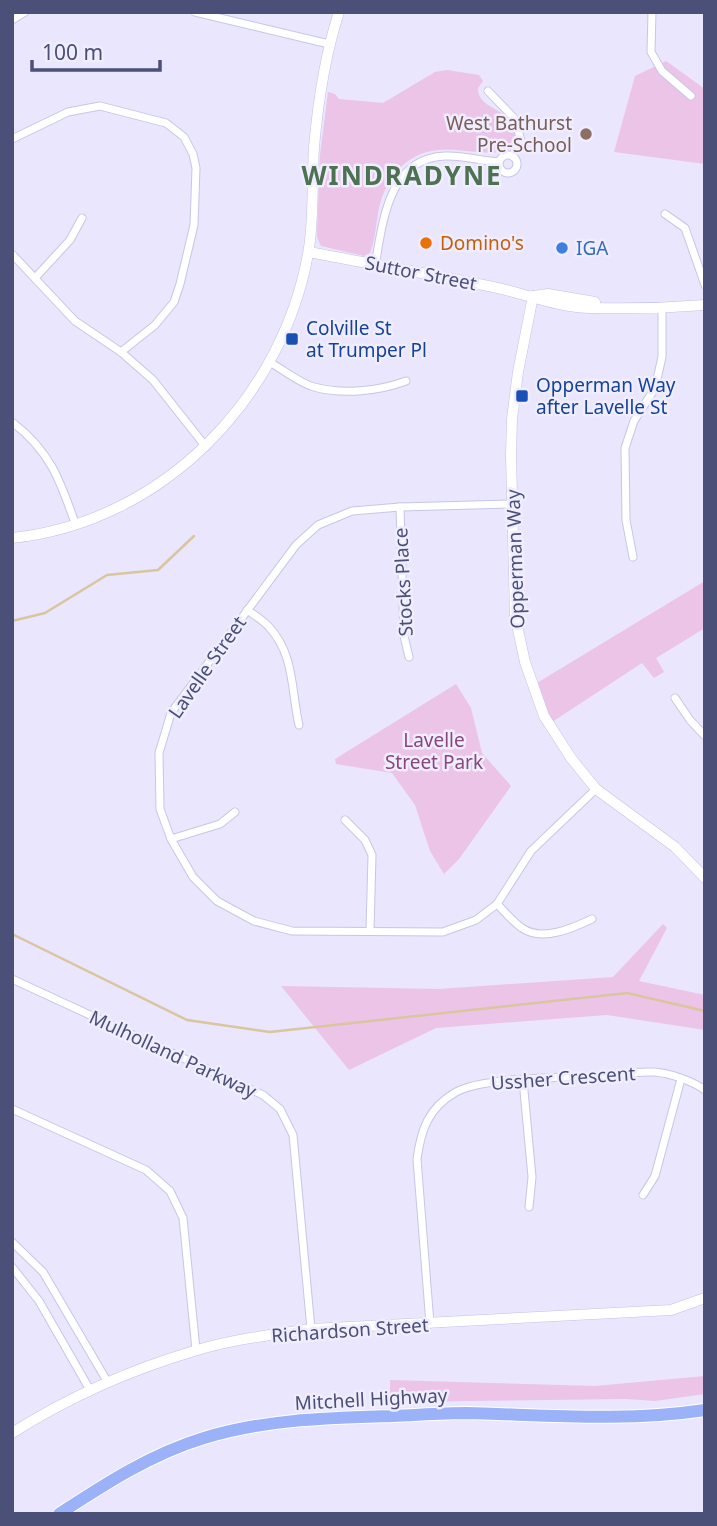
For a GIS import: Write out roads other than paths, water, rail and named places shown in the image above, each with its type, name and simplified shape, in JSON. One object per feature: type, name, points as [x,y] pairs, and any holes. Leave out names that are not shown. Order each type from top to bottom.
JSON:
[{"type":"highway","name":"Mitchell Highway","points":[[59,1514],[160,1454],[208,1437],[256,1427],[345,1416],[465,1413],[642,1418],[705,1410]]},
{"type":"street","points":[[12,20],[25,12]]},
{"type":"street","points":[[195,12],[219,15],[329,44]]},
{"type":"street","points":[[12,538],[32,536],[75,523],[108,511],[144,493],[206,447],[250,397],[271,363],[298,296],[309,252],[313,218],[314,148],[329,44],[340,12]]},
{"type":"street","points":[[652,12],[651,52],[662,71],[691,96]]},
{"type":"street","points":[[488,92],[515,119],[521,141],[513,156]]},
{"type":"street","points":[[12,139],[68,112],[100,107],[166,122],[184,137],[193,153],[196,168],[194,225],[174,302],[155,325],[121,352]]},
{"type":"street","points":[[375,265],[384,214],[391,193],[413,167],[423,160],[443,156],[499,162]]},
{"type":"street","points":[[499,162],[504,156],[513,156]]},
{"type":"street","points":[[499,162],[501,170],[512,173],[517,166],[513,156]]},
{"type":"street","points":[[665,214],[685,228],[705,285]]},
{"type":"street","points":[[35,278],[70,240],[82,218]]},
{"type":"street","name":"Suttor Street","points":[[309,252],[533,296],[570,306],[593,309],[662,309],[705,305]]},
{"type":"street","points":[[12,254],[75,321],[121,352],[153,380],[206,447]]},
{"type":"street","name":"Opperman Way","points":[[533,296],[512,419],[516,630],[532,686],[544,716],[557,738],[596,789],[675,847],[704,875]]},
{"type":"street","points":[[633,557],[626,520],[625,448],[634,421],[655,388],[662,357],[662,309]]},
{"type":"street","points":[[271,363],[312,387],[333,390],[383,389],[406,381]]},
{"type":"street","points":[[12,422],[30,435],[50,461],[62,485],[75,523]]},
{"type":"street","name":"Lavelle Street","points":[[512,504],[352,511],[318,525],[296,545],[171,713],[159,753],[160,808],[171,839],[193,877],[217,901],[254,921],[292,931],[443,932],[476,920],[497,904],[531,851],[596,789]]},
{"type":"street","name":"Stocks Place","points":[[400,507],[404,636],[409,657]]},
{"type":"street","points":[[247,610],[269,626],[287,652],[299,725]]},
{"type":"street","points":[[676,698],[690,720],[705,736]]},
{"type":"street","points":[[171,839],[220,824],[235,812]]},
{"type":"street","points":[[345,820],[365,839],[372,855],[370,931]]},
{"type":"street","points":[[497,904],[520,928],[531,933],[571,929],[592,919]]},
{"type":"street","name":"Mulholland Parkway","points":[[12,979],[263,1095],[280,1109],[293,1135],[311,1329]]},
{"type":"street","name":"Ussher Crescent","points":[[430,1324],[417,1159],[420,1133],[433,1111],[456,1092],[479,1084],[523,1080],[656,1072],[705,1090]]},
{"type":"street","points":[[643,1195],[655,1176],[681,1079]]},
{"type":"street","points":[[523,1080],[532,1177],[529,1207]]},
{"type":"street","points":[[12,1110],[146,1170],[170,1191],[183,1218],[196,1350]]},
{"type":"street","points":[[12,1242],[43,1272],[107,1381]]},
{"type":"street","points":[[12,1267],[39,1301],[90,1390]]},
{"type":"street","name":"Richardson Street","points":[[12,1433],[107,1381],[196,1350],[253,1338],[311,1329],[671,1310],[705,1298]]},
{"type":"waterway","points":[[12,621],[45,613],[107,575],[158,570],[194,536]]},
{"type":"waterway","points":[[12,934],[187,1020],[270,1032],[627,993],[705,1011]]},
{"type":"place","name":"West Bathurst Pre-School","points":[[586,134]]},
{"type":"place","name":"Domino's","points":[[426,243]]},
{"type":"place","name":"IGA","points":[[562,248]]},
{"type":"place","name":"Colville St at Trumper Pl","points":[[292,339]]},
{"type":"place","name":"Opperman Way after Lavelle St","points":[[522,396]]},
{"type":"district","name":"WINDRADYNE","points":[[402,175]]},
{"type":"park label","name":"Lavelle Street Park","points":[[434,751]]}]
